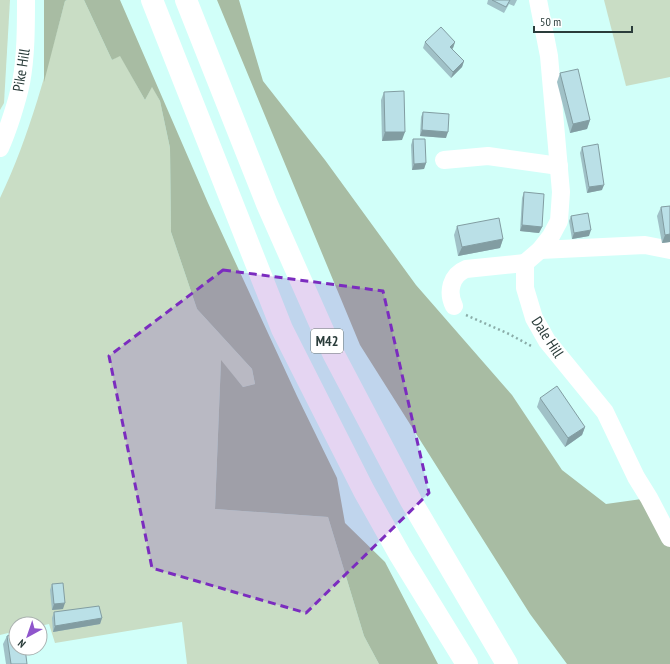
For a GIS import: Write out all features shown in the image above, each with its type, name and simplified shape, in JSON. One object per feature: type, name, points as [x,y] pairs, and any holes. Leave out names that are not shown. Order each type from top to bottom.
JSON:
[{"type":"highway","name":"M42","points":[[152,0],[282,329],[364,491],[400,555],[467,664]]},
{"type":"highway","name":"M42","points":[[186,0],[267,204],[333,353],[411,501],[507,664]]},
{"type":"street","name":"Pike Hill","points":[[2,143],[21,83],[26,34],[26,0]]},
{"type":"street","points":[[454,306],[450,299],[450,293],[460,271],[525,262],[540,250],[551,236],[559,221],[561,192],[549,56],[538,0]]},
{"type":"street","points":[[444,160],[488,156],[559,166]]},
{"type":"street","points":[[540,250],[645,245],[670,250]]},
{"type":"street","name":"Dale Hill","points":[[525,262],[525,288],[534,318],[550,344],[605,412],[636,477],[670,538]]},
{"type":"path","points":[[454,306],[462,313],[509,334],[541,351],[550,344]]},
{"type":"highlighted area","points":[[223,270],[383,291],[429,493],[306,613],[152,568],[109,356]]},
{"type":"green space","points":[[0,0],[10,0],[4,103],[0,110]]},
{"type":"green space","points":[[44,0],[67,0],[65,1],[44,82]]},
{"type":"green space","points":[[84,0],[112,60],[120,55],[145,100],[152,86],[160,101],[170,148],[171,232],[197,309],[252,369],[255,384],[243,387],[221,361],[215,509],[328,517],[364,636],[379,664],[187,664],[182,622],[55,643],[48,624],[48,616],[8,616],[8,633],[0,635],[0,198],[11,174],[29,126],[65,1]]},
{"type":"green space","points":[[84,0],[120,0],[208,203],[297,396],[337,478],[345,523],[385,562],[438,664],[379,664],[364,636],[328,517],[215,509],[221,360],[243,387],[255,384],[252,369],[197,309],[171,232],[170,148],[160,101],[152,87],[145,100],[120,56],[112,60]]},
{"type":"green space","points":[[217,0],[239,0],[263,81],[325,160],[416,285],[512,395],[562,470],[606,504],[649,498],[670,538],[670,664],[567,664],[530,614],[360,345]]},
{"type":"green space","points":[[604,0],[670,0],[670,77],[626,86]]},
{"type":"building","points":[[492,0],[510,0],[506,7]]},
{"type":"building","points":[[441,27],[455,42],[450,47],[464,61],[453,72],[425,42]]},
{"type":"building","points":[[578,69],[590,120],[573,124],[560,73]]},
{"type":"building","points":[[404,91],[405,132],[385,132],[384,92]]},
{"type":"building","points":[[423,112],[449,114],[448,132],[422,130]]},
{"type":"building","points":[[413,139],[425,139],[426,163],[414,164]]},
{"type":"building","points":[[598,144],[604,185],[589,187],[582,147]]},
{"type":"building","points":[[524,192],[544,194],[542,227],[522,225]]},
{"type":"building","points":[[670,206],[670,234],[665,235],[661,207]]},
{"type":"building","points":[[588,213],[591,230],[574,233],[571,216]]},
{"type":"building","points":[[499,218],[503,239],[462,247],[457,226]]},
{"type":"building","points":[[557,386],[585,427],[568,438],[540,398]]},
{"type":"building","points":[[63,583],[65,603],[54,604],[52,584]]},
{"type":"building","points":[[99,606],[102,618],[55,626],[54,612]]},
{"type":"building","points":[[10,656],[26,656],[27,664],[11,664]]}]
